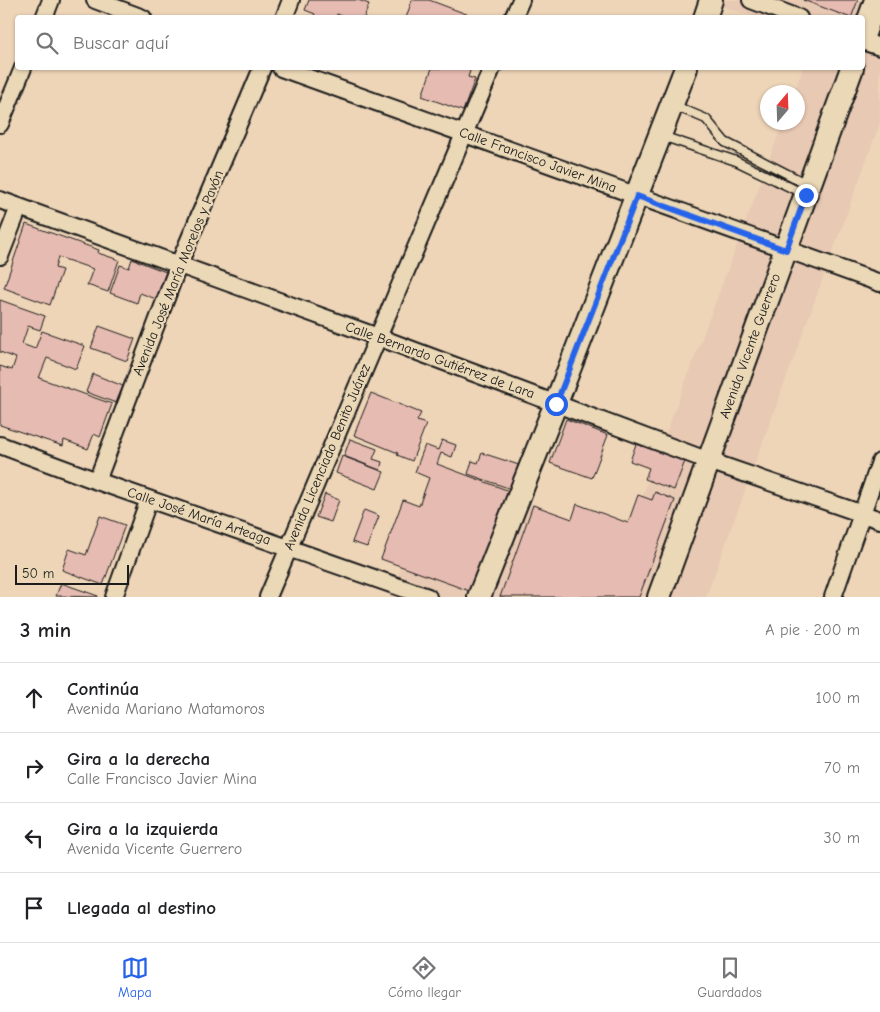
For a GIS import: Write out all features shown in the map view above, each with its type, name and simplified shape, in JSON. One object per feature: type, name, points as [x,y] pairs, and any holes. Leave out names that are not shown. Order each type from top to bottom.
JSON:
[{"type":"main road","points":[[706,15],[711,0]]},
{"type":"main road","points":[[865,31],[876,0]]},
{"type":"main road","points":[[478,597],[556,404],[685,70]]},
{"type":"main road","name":"Avenida Vicente Guerrero","points":[[659,597],[851,70]]},
{"type":"street","points":[[45,15],[51,0]]},
{"type":"street","points":[[95,0],[135,15]]},
{"type":"street","points":[[285,15],[291,0]]},
{"type":"street","points":[[515,15],[521,0]]},
{"type":"street","points":[[751,0],[791,15]]},
{"type":"street","points":[[865,41],[880,47]]},
{"type":"street","points":[[0,124],[22,70]]},
{"type":"street","name":"Avenida José María Morelos y Pavón","points":[[97,481],[179,264],[261,70]]},
{"type":"street","name":"Calle Francisco Javier Mina","points":[[287,70],[880,283]]},
{"type":"street","name":"Avenida Licenciado Benito Juárez","points":[[268,597],[491,70]]},
{"type":"street","name":"Calle Bernardo Gutiérrez de Lara","points":[[0,200],[378,337],[709,461],[880,520]]},
{"type":"street","points":[[0,256],[19,207]]},
{"type":"street","name":"Calle José María Arteaga","points":[[0,444],[97,481],[428,597]]},
{"type":"street","points":[[833,597],[880,462]]},
{"type":"street","points":[[114,597],[149,499]]},
{"type":"lane","points":[[672,104],[706,119],[725,142],[807,190]]},
{"type":"lane","points":[[660,136],[736,161],[807,190]]},
{"type":"shaded area","points":[[703,0],[880,0],[880,123],[706,597],[390,597],[439,464],[625,542],[780,130],[805,130],[805,85],[797,85],[802,70],[865,70],[865,15],[748,15]]},
{"type":"building","points":[[309,0],[358,0],[369,4],[365,15],[315,15],[305,10]]},
{"type":"building","points":[[412,0],[429,0],[469,15],[407,15]]},
{"type":"building","points":[[803,0],[858,0],[852,15],[843,15]]},
{"type":"building","points":[[431,70],[470,70],[468,77],[475,79],[463,111],[422,96]]},
{"type":"building","points":[[26,224],[99,250],[98,253],[119,260],[108,292],[87,285],[93,269],[58,257],[55,268],[62,270],[50,305],[4,288]]},
{"type":"building","points":[[132,259],[166,272],[156,299],[140,293],[137,303],[110,293],[120,265],[129,268]]},
{"type":"building","points":[[0,300],[45,316],[40,330],[28,326],[22,344],[35,349],[42,331],[85,346],[76,369],[47,358],[39,378],[112,404],[100,437],[94,434],[88,449],[64,440],[63,446],[0,425],[0,366],[12,370],[16,358],[0,352]]},
{"type":"building","points":[[99,326],[135,339],[127,361],[91,348]]},
{"type":"building","points":[[93,374],[123,386],[116,403],[86,392]]},
{"type":"building","points":[[371,393],[421,413],[417,421],[426,424],[412,461],[397,455],[398,453],[354,435]]},
{"type":"building","points":[[566,419],[608,435],[592,478],[550,463]]},
{"type":"building","points":[[350,439],[377,449],[373,459],[382,462],[380,470],[344,456]]},
{"type":"building","points":[[442,440],[456,445],[452,457],[441,453],[437,464],[512,492],[475,593],[381,559],[403,500],[419,506],[429,478],[415,472],[425,445],[438,450]]},
{"type":"building","points":[[636,444],[685,461],[674,490],[645,479],[649,468],[630,461]]},
{"type":"building","points":[[482,453],[519,465],[511,489],[468,474],[472,461],[478,463]]},
{"type":"building","points":[[342,456],[384,472],[377,489],[336,473]]},
{"type":"building","points":[[655,492],[675,500],[639,597],[500,597],[533,505],[572,519],[577,504],[628,523],[638,495],[652,500]]},
{"type":"building","points":[[325,494],[339,500],[331,522],[316,517]]},
{"type":"building","points":[[364,510],[379,516],[367,547],[352,542]]},
{"type":"building","points":[[100,516],[125,525],[103,585],[62,570],[69,549],[86,555]]},
{"type":"building","points":[[61,583],[98,596],[98,597],[56,596]]},
{"type":"route","points":[[556,404],[637,196],[786,250],[806,195]]}]
